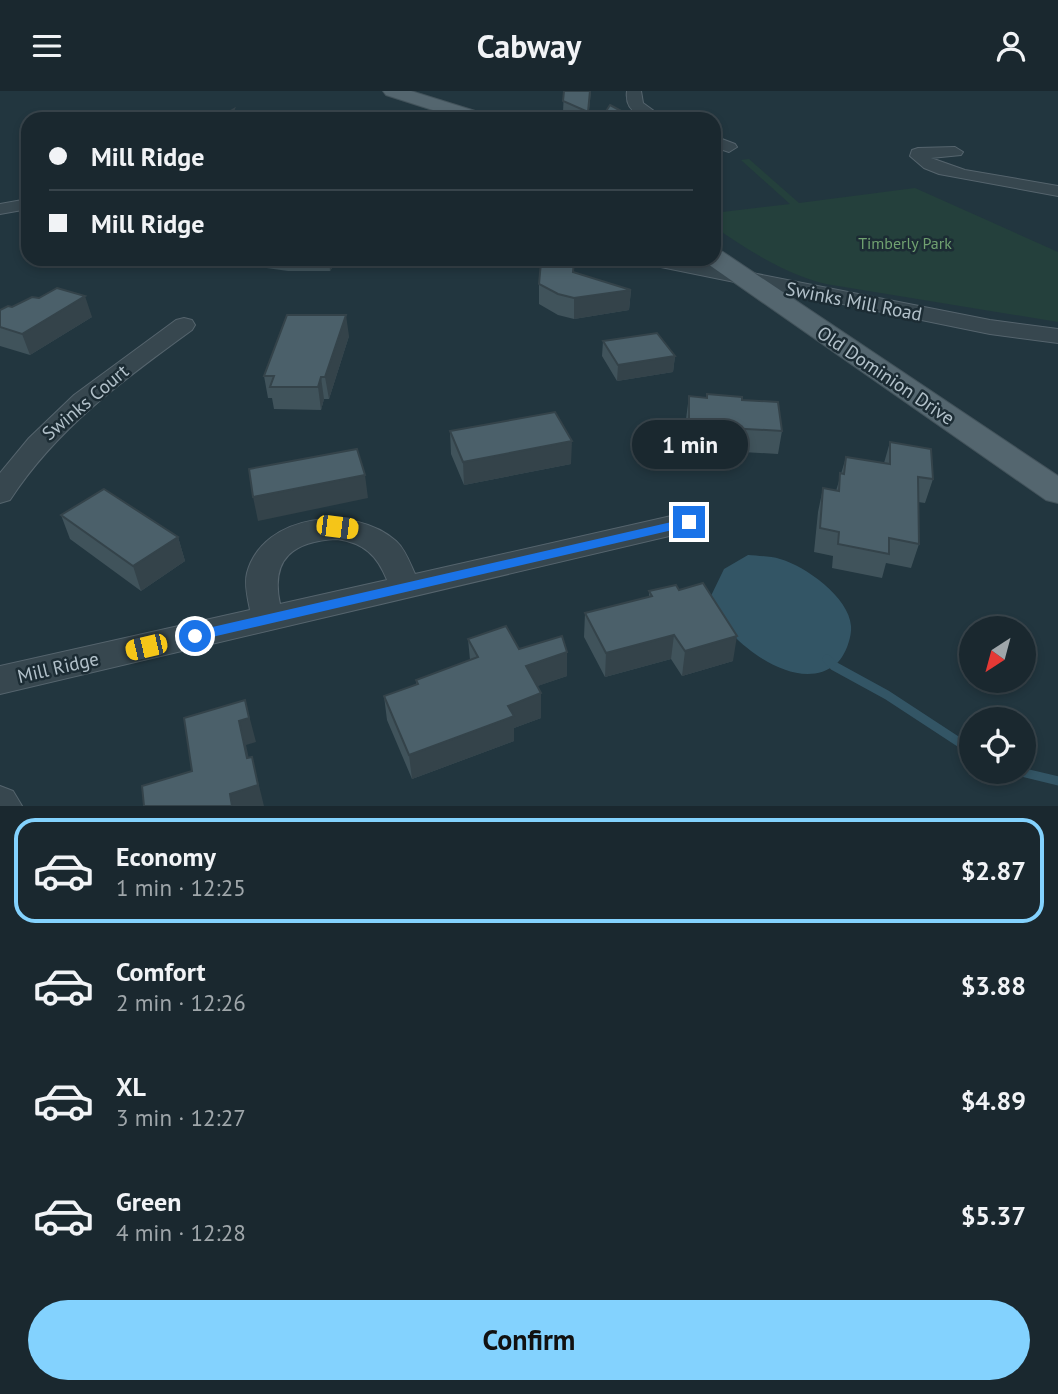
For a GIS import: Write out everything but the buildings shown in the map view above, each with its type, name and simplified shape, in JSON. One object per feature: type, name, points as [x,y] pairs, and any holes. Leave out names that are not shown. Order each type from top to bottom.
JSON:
[{"type":"main road","points":[[391,91],[458,112]]},
{"type":"main road","name":"Old Dominion Drive","points":[[721,262],[1058,492]]},
{"type":"street","points":[[634,91],[633,101],[645,112]]},
{"type":"street","points":[[956,152],[918,152],[918,156],[925,163],[961,174],[1058,191]]},
{"type":"street","points":[[0,209],[21,205]]},
{"type":"street","name":"Swinks Mill Road","points":[[684,266],[990,327],[1058,336]]},
{"type":"street","name":"Swinks Court","points":[[0,493],[25,456],[55,423],[184,325]]},
{"type":"street","name":"Mill Ridge","points":[[0,680],[689,522]]},
{"type":"street","points":[[268,619],[262,592],[263,571],[274,550],[294,536],[337,527],[371,536],[388,551],[405,588]]},
{"type":"green space","name":"Timberly Park","points":[[749,159],[799,203],[915,188],[1058,252],[1058,322],[826,284],[795,274],[767,260],[721,231],[721,212],[790,204],[741,160]]},
{"type":"water","points":[[748,555],[773,557],[801,568],[824,584],[843,604],[851,626],[850,636],[842,657],[836,664],[824,671],[796,673],[768,662],[733,635],[709,600],[724,569]]},
{"type":"waterway","points":[[827,659],[834,666],[887,695],[959,742]]},
{"type":"waterway","points":[[1036,776],[1058,781]]},
{"type":"route","points":[[195,636],[689,522]]}]
